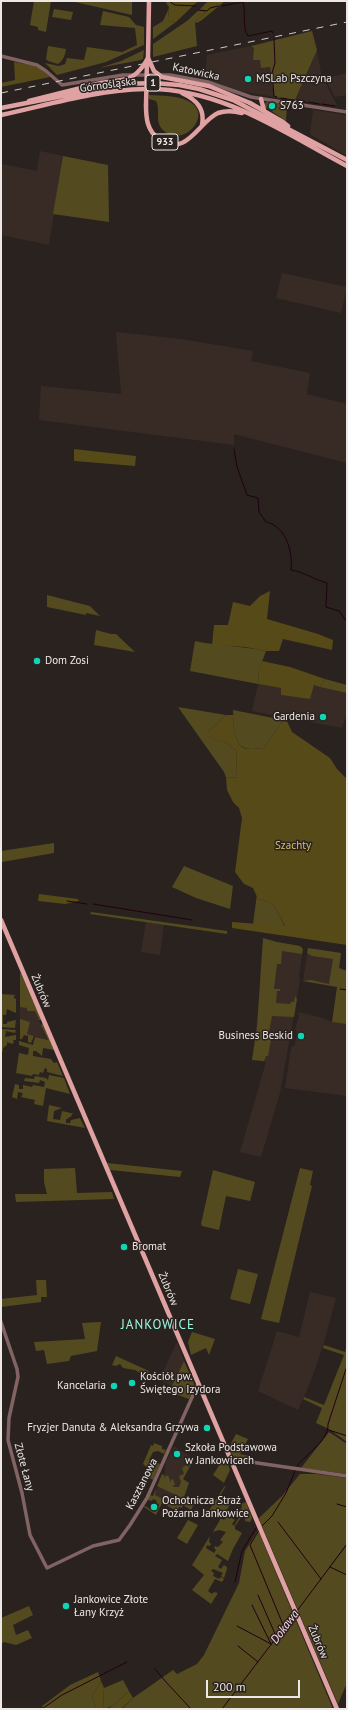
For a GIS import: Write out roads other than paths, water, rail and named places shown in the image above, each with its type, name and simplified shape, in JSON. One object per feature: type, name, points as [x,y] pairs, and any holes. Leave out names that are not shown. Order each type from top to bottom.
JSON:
[{"type":"main road","name":"933","points":[[149,1],[146,105],[147,121],[150,129],[154,135],[165,142],[174,144],[185,142],[194,136],[202,125]]},
{"type":"main road","points":[[7,107],[73,88],[131,77],[141,70],[148,58]]},
{"type":"main road","points":[[148,58],[154,71],[162,77],[209,86],[250,102],[283,122],[292,130]]},
{"type":"main road","name":"Górnośląska","points":[[1,108],[124,84],[165,84],[199,89],[233,100],[347,160]]},
{"type":"main road","name":"Górnośląska","points":[[1,115],[119,91],[147,89],[175,90],[213,98],[254,116],[347,166]]},
{"type":"main road","points":[[175,90],[187,95],[199,104],[203,113],[202,125]]},
{"type":"main road","points":[[261,99],[265,111]]},
{"type":"main road","points":[[202,125],[216,114],[227,111],[236,111],[254,116]]},
{"type":"main road","name":"Żubrów","points":[[1,920],[337,1709]]},
{"type":"street","name":"Katowicka","points":[[1,56],[37,65],[62,86],[122,74],[170,75],[208,82],[261,99],[347,112]]},
{"type":"street","name":"Złote Łany","points":[[1,1322],[17,1369],[18,1377],[9,1418],[8,1444],[22,1493],[30,1535],[47,1568]]},
{"type":"street","name":"Kasztanowa","points":[[47,1568],[93,1546],[118,1540],[130,1525],[147,1498],[198,1384]]},
{"type":"street","points":[[230,1459],[347,1476]]},
{"type":"waterway","points":[[169,1],[175,5],[195,6]]},
{"type":"waterway","points":[[222,6],[243,2],[245,28],[248,36],[272,31],[273,33]]},
{"type":"waterway","points":[[198,10],[207,11],[210,8],[218,6]]},
{"type":"waterway","points":[[274,39],[275,63],[272,73],[274,96],[277,97]]},
{"type":"waterway","points":[[281,98],[305,102]]},
{"type":"waterway","points":[[309,102],[319,104]]},
{"type":"waterway","points":[[322,104],[335,106]]},
{"type":"waterway","points":[[234,449],[237,467],[247,495],[258,498],[259,512],[266,522],[273,524],[279,529],[287,541],[291,555],[291,570],[327,583],[326,607],[339,611],[347,622]]},
{"type":"waterway","points":[[67,901],[87,904]]},
{"type":"waterway","points":[[93,904],[192,920]]},
{"type":"waterway","points":[[340,989],[347,990]]},
{"type":"waterway","points":[[297,1466],[325,1436],[347,1366]]},
{"type":"waterway","points":[[329,1430],[347,1436]]},
{"type":"waterway","points":[[262,1526],[272,1516],[286,1493],[295,1471]]},
{"type":"waterway","points":[[337,1504],[347,1507]]},
{"type":"waterway","points":[[278,1522],[321,1579]]},
{"type":"waterway","points":[[235,1582],[242,1551],[256,1528]]},
{"type":"waterway","points":[[259,1530],[250,1545],[284,1627]]},
{"type":"waterway","name":"Dokawa","points":[[297,1611],[347,1544]]},
{"type":"waterway","points":[[330,1567],[347,1575]]},
{"type":"waterway","points":[[258,1595],[276,1636]]},
{"type":"waterway","points":[[252,1605],[271,1644]]},
{"type":"waterway","name":"Dokawa","points":[[222,1709],[295,1613]]},
{"type":"waterway","points":[[237,1626],[271,1644]]},
{"type":"waterway","points":[[238,1646],[258,1662]]},
{"type":"waterway","points":[[42,1709],[62,1695],[127,1662]]},
{"type":"waterway","points":[[155,1669],[191,1709]]},
{"type":"railway","points":[[1,93],[347,22]]},
{"type":"place","name":"MSLab Pszczyna","points":[[248,79]]},
{"type":"place","name":"S763","points":[[272,106]]},
{"type":"place","name":"Dom Zosi","points":[[37,661]]},
{"type":"place","name":"Gardenia","points":[[323,717]]},
{"type":"place","name":"Business Beskid","points":[[301,1036]]},
{"type":"place","name":"Bromat","points":[[124,1247]]},
{"type":"place","name":"Kościół pw. Świętego Izydora","points":[[132,1383]]},
{"type":"place","name":"Kancelaria","points":[[114,1386]]},
{"type":"place","name":"Fryzjer Danuta & Aleksandra Grzywa","points":[[207,1428]]},
{"type":"place","name":"Szkoła Podstawowa w Jankowicach","points":[[177,1454]]},
{"type":"place","name":"Ochotnicza Straż Pożarna Jankowice","points":[[154,1507]]},
{"type":"place","name":"Jankowice Złote Łany Krzyż","points":[[66,1606]]},
{"type":"district","name":"JANKOWICE","points":[[158,1325]]},
{"type":"park label","name":"Szachty","points":[[293,846]]}]
